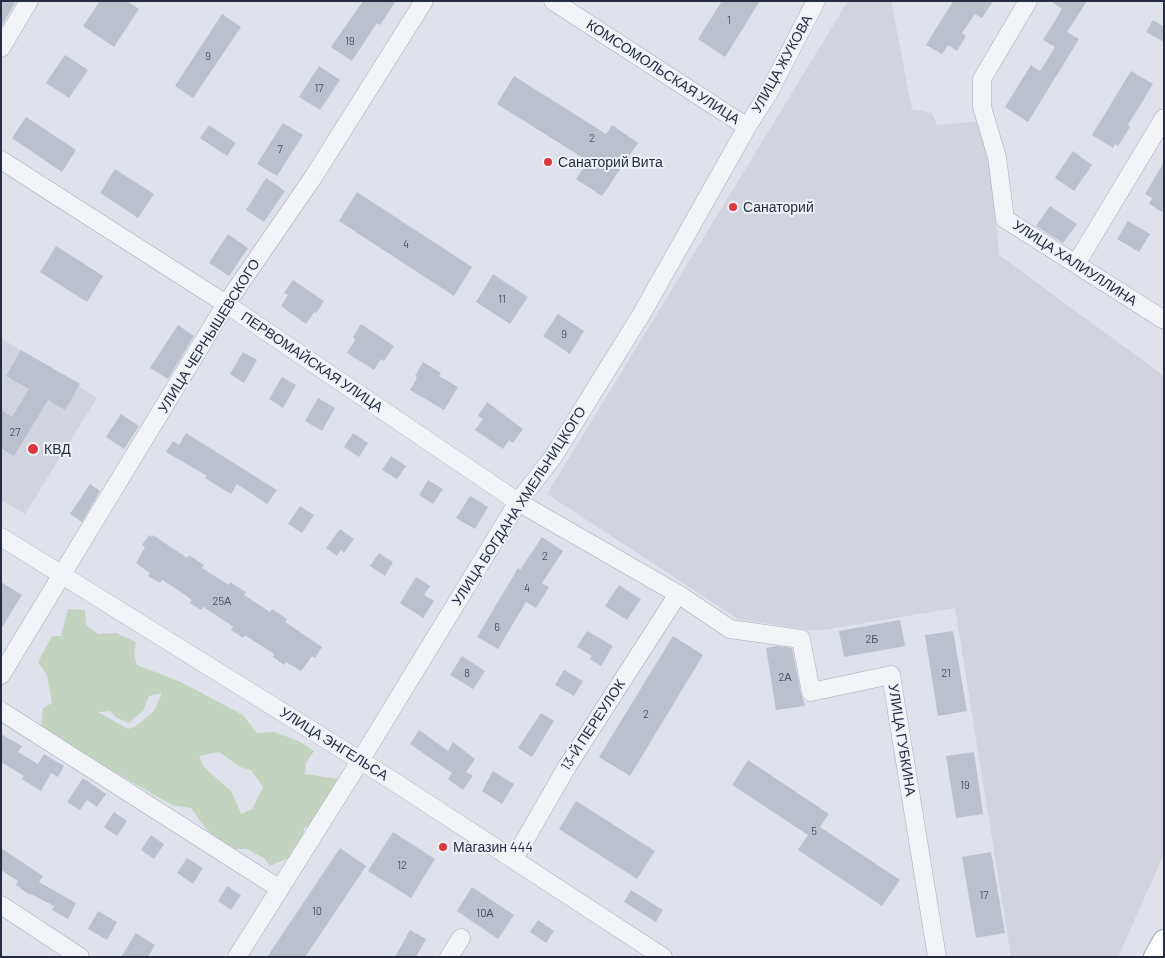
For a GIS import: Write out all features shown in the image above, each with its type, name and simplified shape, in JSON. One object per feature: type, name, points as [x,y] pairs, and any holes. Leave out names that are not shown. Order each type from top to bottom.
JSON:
[{"type":"main road","points":[[1155,957],[1164,941]]},
{"type":"street","points":[[1,48],[29,1]]},
{"type":"street","name":"УЛИЦА ЧЕРНЫШЕВСКОГО","points":[[1,675],[226,304],[314,176],[424,1]]},
{"type":"street","name":"КОМСОМОЛЬСКАЯ УЛИЦА","points":[[553,1],[747,127]]},
{"type":"street","name":"УЛИЦА ЖУКОВА","points":[[747,127],[768,94],[816,1]]},
{"type":"street","name":"УЛИЦА ХАЛИУЛЛИНА","points":[[1028,1],[982,78],[982,106],[997,157],[1005,219],[1164,320]]},
{"type":"street","points":[[1076,264],[1164,118]]},
{"type":"street","name":"УЛИЦА БОГДАНА ХМЕЛЬНИЦКОГО","points":[[237,957],[360,761],[518,502],[553,457],[641,315],[747,127]]},
{"type":"street","name":"ПЕРВОМАЙСКАЯ УЛИЦА","points":[[1,160],[226,304],[518,502]]},
{"type":"street","name":"УЛИЦА ГУБКИНА","points":[[518,502],[678,594],[730,629],[801,640],[810,692],[891,675],[938,957]]},
{"type":"street","name":"УЛИЦА ЭНГЕЛЬСА","points":[[1,537],[63,574],[514,859],[640,951],[663,957]]},
{"type":"street","name":"13-Й ПЕРЕУЛОК","points":[[514,859],[568,765],[678,594]]},
{"type":"street","points":[[1,711],[280,889]]},
{"type":"street","points":[[1,906],[80,957]]},
{"type":"street","points":[[449,957],[462,938]]},
{"type":"shaded area","points":[[848,1],[891,1],[912,109],[932,113],[937,125],[987,121],[999,255],[1164,376],[1164,854],[1118,957],[1011,957],[955,608],[817,631],[738,619],[547,494]]},
{"type":"shaded area","name":"КВД","points":[[1,338],[97,398],[25,514],[1,500]]},
{"type":"green space","points":[[68,609],[85,610],[86,625],[98,634],[116,633],[136,642],[134,654],[137,665],[181,682],[243,715],[257,733],[274,732],[299,741],[314,751],[306,763],[305,774],[346,780],[312,824],[304,828],[302,852],[270,866],[264,858],[247,849],[229,849],[206,829],[191,808],[172,805],[41,728],[43,708],[52,703],[47,675],[38,662],[52,636],[61,636]],"holes":[[[162,693],[154,711],[136,726],[128,729],[98,712],[110,711],[117,718],[129,723],[143,711],[149,696]],[[219,752],[240,767],[251,770],[263,787],[252,809],[241,814],[232,792],[204,767],[199,756]]]},
{"type":"building","points":[[1,1],[16,1],[1,27]]},
{"type":"building","points":[[100,1],[127,1],[139,9],[114,47],[83,26]]},
{"type":"building","points":[[363,1],[396,1],[380,25],[377,23],[352,61],[331,47]]},
{"type":"building","points":[[722,1],[760,1],[725,57],[698,39]]},
{"type":"building","points":[[953,1],[993,1],[982,18],[975,14],[962,33],[966,36],[957,51],[948,45],[942,54],[926,45]]},
{"type":"building","points":[[1051,1],[1087,1],[1067,32],[1079,39],[1028,122],[1005,107],[1031,65],[1040,71],[1055,47],[1043,40],[1062,9]]},
{"type":"building","points":[[222,14],[241,27],[193,98],[175,86]]},
{"type":"building","points":[[1153,20],[1164,27],[1164,42],[1146,32]]},
{"type":"building","points":[[65,55],[88,70],[69,98],[46,83]]},
{"type":"building","points":[[319,66],[340,80],[320,110],[299,97]]},
{"type":"building","points":[[1131,71],[1153,84],[1128,125],[1130,127],[1118,146],[1115,144],[1113,148],[1092,135]]},
{"type":"building","points":[[514,76],[606,134],[612,125],[638,143],[602,196],[576,179],[588,161],[497,104]]},
{"type":"building","points":[[26,117],[76,150],[62,172],[12,138]]},
{"type":"building","points":[[283,123],[303,135],[277,176],[257,164]]},
{"type":"building","points":[[209,125],[236,143],[227,156],[200,138]]},
{"type":"building","points":[[1073,151],[1092,165],[1074,191],[1055,178]]},
{"type":"building","points":[[1164,162],[1164,213],[1149,204],[1152,198],[1145,194]]},
{"type":"building","points":[[115,169],[154,194],[138,218],[100,193]]},
{"type":"building","points":[[266,178],[285,191],[264,222],[246,210]]},
{"type":"building","points":[[357,192],[472,267],[454,296],[339,221]]},
{"type":"building","points":[[1050,206],[1077,224],[1063,243],[1036,226]]},
{"type":"building","points":[[1128,221],[1150,234],[1139,252],[1117,239]]},
{"type":"building","points":[[228,234],[248,248],[229,276],[209,263]]},
{"type":"building","points":[[56,246],[103,276],[87,302],[40,272]]},
{"type":"building","points":[[493,274],[528,297],[510,324],[476,302]]},
{"type":"building","points":[[293,280],[324,301],[306,324],[281,306],[288,295],[284,293]]},
{"type":"building","points":[[558,314],[584,331],[570,354],[543,336]]},
{"type":"building","points":[[361,324],[394,346],[384,361],[381,359],[374,370],[347,353],[355,340],[353,337]]},
{"type":"building","points":[[178,325],[194,336],[168,379],[150,368]]},
{"type":"building","points":[[21,350],[80,384],[65,410],[48,400],[14,456],[1,448],[1,410],[12,417],[29,389],[6,376]]},
{"type":"building","points":[[243,352],[257,360],[244,383],[230,374]]},
{"type":"building","points":[[423,362],[441,373],[439,376],[458,387],[444,410],[410,390]]},
{"type":"building","points":[[282,377],[296,385],[283,408],[269,399]]},
{"type":"building","points":[[318,398],[335,408],[322,431],[305,421]]},
{"type":"building","points":[[487,402],[523,429],[513,443],[509,440],[503,449],[475,430],[483,419],[478,416]]},
{"type":"building","points":[[121,414],[139,426],[124,449],[106,437]]},
{"type":"building","points":[[186,433],[277,490],[267,504],[237,484],[231,494],[205,478],[207,476],[166,452],[173,441],[179,445]]},
{"type":"building","points":[[353,433],[368,443],[359,457],[344,447]]},
{"type":"building","points":[[391,456],[406,466],[397,479],[382,470]]},
{"type":"building","points":[[428,480],[443,489],[433,504],[419,495]]},
{"type":"building","points":[[90,484],[100,491],[82,522],[70,514]]},
{"type":"building","points":[[470,496],[488,507],[475,529],[456,518]]},
{"type":"building","points":[[300,506],[314,515],[302,533],[288,524]]},
{"type":"building","points":[[340,529],[354,539],[344,553],[341,550],[337,556],[326,548]]},
{"type":"building","points":[[149,535],[152,537],[153,535],[187,558],[189,555],[204,565],[202,568],[229,585],[230,582],[246,592],[244,595],[270,612],[272,609],[287,619],[285,622],[322,647],[315,658],[312,656],[301,671],[286,662],[284,665],[273,657],[273,653],[245,635],[243,638],[231,630],[233,627],[231,625],[205,608],[203,607],[201,610],[190,603],[192,600],[181,592],[162,580],[160,583],[148,576],[150,573],[136,563],[145,547],[142,545]]},
{"type":"building","points":[[542,537],[563,551],[542,583],[549,587],[536,608],[526,602],[498,649],[477,637],[518,568],[520,570]]},
{"type":"building","points":[[379,553],[393,562],[385,576],[370,566]]},
{"type":"building","points":[[416,577],[430,586],[424,595],[434,601],[423,618],[400,603]]},
{"type":"building","points":[[1,582],[22,595],[1,629]]},
{"type":"building","points":[[619,585],[641,599],[627,620],[605,606]]},
{"type":"building","points":[[900,620],[905,646],[844,657],[839,631]]},
{"type":"building","points":[[587,631],[613,646],[601,666],[590,659],[592,656],[577,647]]},
{"type":"building","points":[[953,631],[967,711],[938,716],[925,635]]},
{"type":"building","points":[[673,636],[703,655],[630,776],[599,757]]},
{"type":"building","points":[[777,646],[792,648],[805,706],[776,710],[766,648]]},
{"type":"building","points":[[462,656],[485,671],[473,689],[450,675]]},
{"type":"building","points":[[564,670],[583,681],[574,696],[555,685]]},
{"type":"building","points":[[541,713],[554,721],[532,757],[518,748]]},
{"type":"building","points":[[419,730],[448,751],[453,742],[475,759],[466,772],[473,776],[463,790],[448,779],[452,773],[410,744]]},
{"type":"building","points":[[1,734],[22,746],[18,752],[38,764],[44,754],[64,766],[58,777],[51,773],[41,791],[22,779],[24,776],[1,762]]},
{"type":"building","points":[[974,752],[983,814],[956,818],[946,756]]},
{"type":"building","points":[[748,760],[829,814],[820,827],[900,880],[882,906],[798,850],[808,835],[732,785]]},
{"type":"building","points":[[493,771],[514,784],[502,804],[482,791]]},
{"type":"building","points":[[83,778],[106,794],[97,807],[87,800],[80,810],[67,802]]},
{"type":"building","points":[[576,801],[655,851],[637,879],[559,829]]},
{"type":"building","points":[[114,812],[127,821],[117,836],[104,827]]},
{"type":"building","points":[[393,832],[435,859],[411,898],[368,871]]},
{"type":"building","points":[[151,835],[164,844],[154,859],[141,850]]},
{"type":"building","points":[[1,848],[43,876],[39,882],[76,903],[68,919],[52,910],[54,906],[30,895],[16,885],[18,881],[1,870]]},
{"type":"building","points":[[340,848],[366,866],[305,957],[267,957]]},
{"type":"building","points":[[991,852],[1005,933],[976,938],[962,857]]},
{"type":"building","points":[[187,858],[203,868],[193,884],[177,873]]},
{"type":"building","points":[[227,886],[241,895],[231,910],[218,901]]},
{"type":"building","points":[[472,887],[514,915],[498,939],[457,911]]},
{"type":"building","points":[[631,890],[663,910],[656,922],[624,902]]},
{"type":"building","points":[[98,911],[117,922],[107,940],[88,929]]},
{"type":"building","points":[[538,920],[554,931],[546,943],[530,932]]},
{"type":"building","points":[[410,930],[426,939],[416,957],[395,957]]},
{"type":"building","points":[[136,933],[155,945],[148,957],[121,957]]},
{"type":"place","name":"Санаторий Вита","points":[[548,162]]},
{"type":"place","name":"Санаторий","points":[[733,207]]},
{"type":"place","name":"КВД","points":[[33,449]]},
{"type":"place","name":"Магазин 444","points":[[443,847]]}]
